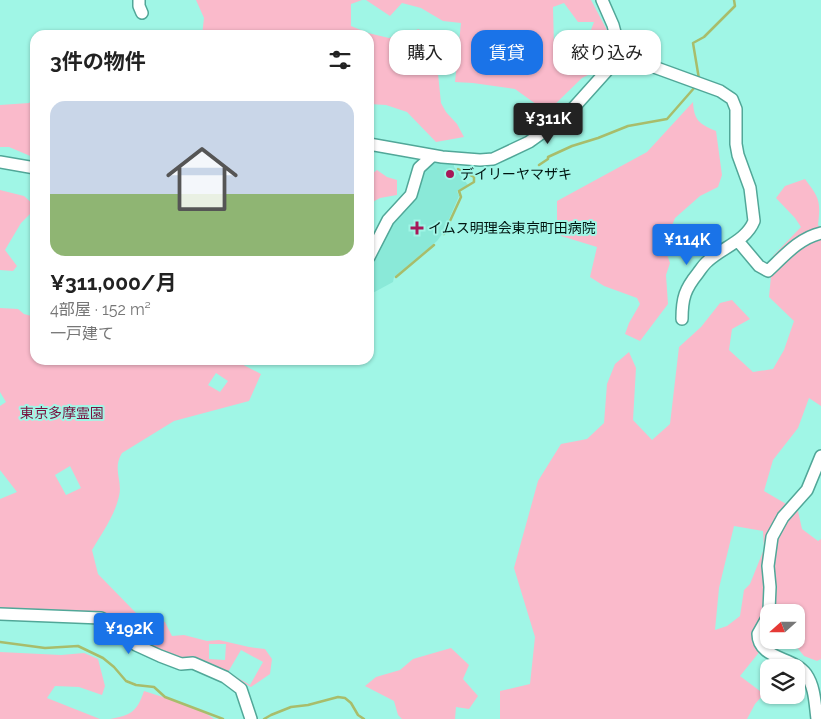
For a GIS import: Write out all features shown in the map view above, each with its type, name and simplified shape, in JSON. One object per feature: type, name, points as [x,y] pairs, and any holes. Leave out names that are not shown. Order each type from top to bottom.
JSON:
[{"type":"street","points":[[139,0],[142,13]]},
{"type":"street","points":[[602,0],[614,30]]},
{"type":"street","points":[[661,70],[720,91],[734,103],[737,121],[736,144],[750,188],[754,216],[752,224],[738,241],[708,261],[691,282],[685,292],[682,319]]},
{"type":"street","points":[[374,145],[432,156],[488,160],[529,142],[568,114],[603,75]]},
{"type":"street","points":[[374,247],[388,220],[411,195],[418,168],[432,156]]},
{"type":"street","points":[[0,162],[30,167]]},
{"type":"street","points":[[738,241],[759,266],[768,271],[795,245],[821,233]]},
{"type":"street","points":[[817,719],[813,688],[807,675],[797,665],[766,652],[760,645],[758,634],[767,618],[769,610],[770,587],[768,566],[772,537],[783,518],[807,490],[821,456]]},
{"type":"street","points":[[0,614],[101,618],[111,623],[123,635],[144,648],[180,664],[192,663],[225,676],[241,689],[251,718]]},
{"type":"shaded area","name":"イムス明理会東京町田病院","points":[[434,160],[454,162],[454,167],[468,185],[457,191],[459,196],[443,233],[437,241],[394,277],[393,282],[374,292],[374,253],[419,175]]},
{"type":"green space","points":[[196,0],[362,0],[351,4],[351,26],[361,30],[203,30],[204,18]]},
{"type":"green space","points":[[366,0],[591,0],[607,30],[591,30],[594,22],[578,22],[564,3],[553,7],[553,75],[588,75],[582,78],[547,112],[515,89],[455,82],[456,75],[461,75],[461,23],[443,21],[421,8],[402,3],[390,16]]},
{"type":"green space","points":[[374,34],[389,38],[389,75],[438,75],[441,103],[464,137],[436,142],[407,112],[386,105],[374,104]]},
{"type":"green space","points":[[693,102],[696,117],[699,121],[716,131],[722,175],[718,187],[700,196],[675,218],[664,246],[670,263],[666,275],[668,304],[640,341],[625,334],[640,304],[637,298],[604,286],[590,277],[597,247],[561,236],[557,220],[557,201],[647,152]]},
{"type":"green space","points":[[29,103],[30,156],[9,147],[0,147],[0,105]]},
{"type":"green space","points":[[377,170],[387,177],[397,180],[397,195],[380,198],[374,201],[374,172]]},
{"type":"green space","points":[[805,179],[816,195],[819,204],[818,225],[821,228],[821,406],[809,398],[798,428],[773,460],[764,491],[798,511],[802,529],[818,541],[821,539],[821,659],[817,661],[804,656],[798,649],[805,649],[805,604],[760,604],[760,649],[762,649],[740,676],[760,691],[760,698],[747,719],[500,719],[500,691],[530,684],[535,637],[514,568],[538,481],[561,444],[587,439],[604,423],[607,384],[615,364],[629,352],[636,368],[633,420],[652,440],[670,424],[679,347],[701,327],[720,303],[732,300],[750,319],[732,329],[729,350],[753,372],[773,369],[784,350],[794,321],[769,297],[773,256],[801,227],[776,198],[785,186]],"holes":[[[734,526],[763,531],[764,549],[750,584],[744,590],[740,616],[727,626],[715,630],[719,588]]]},
{"type":"green space","points":[[0,190],[24,196],[30,201],[30,214],[21,223],[5,250],[17,266],[13,271],[0,270]]},
{"type":"green space","name":"東京多摩霊園","points":[[0,308],[18,309],[30,316],[30,365],[244,365],[261,374],[249,401],[174,421],[122,453],[118,464],[120,491],[117,503],[108,524],[92,550],[98,574],[137,614],[165,622],[172,636],[184,635],[207,641],[219,640],[265,649],[272,659],[270,674],[251,687],[204,661],[169,655],[127,631],[105,613],[61,612],[51,609],[0,616],[0,499],[17,492],[0,470],[0,406],[6,402],[0,392]],"holes":[[[216,373],[228,381],[220,392],[208,385]],[[70,466],[81,488],[66,495],[55,475]],[[209,644],[226,644],[225,660],[209,659]],[[241,650],[263,662],[250,685],[228,672]]]},
{"type":"green space","points":[[451,648],[469,665],[463,679],[478,696],[469,709],[456,707],[455,719],[402,719],[398,715],[394,701],[365,686],[376,677],[400,670],[413,659]]},
{"type":"green space","points":[[0,652],[61,655],[84,653],[98,659],[105,686],[102,695],[79,687],[55,686],[47,698],[100,719],[0,719]]},
{"type":"green space","points":[[144,691],[200,709],[214,719],[110,719],[128,714],[136,708]]},
{"type":"waterway","points":[[699,79],[693,43],[704,37],[735,6],[734,0]]},
{"type":"waterway","points":[[539,165],[548,157],[572,146],[628,126],[667,119],[695,87]]},
{"type":"waterway","points":[[458,169],[474,177]]},
{"type":"waterway","points":[[444,234],[461,197],[459,191],[474,182],[474,177]]},
{"type":"waterway","points":[[396,277],[434,245]]},
{"type":"waterway","points":[[0,642],[45,648],[78,646],[103,658],[126,681],[136,685],[154,687],[165,697],[223,719]]},
{"type":"waterway","points":[[264,719],[291,707],[308,705],[338,697],[345,698],[351,703],[358,715],[364,719]]},
{"type":"place","name":"デイリーヤマザキ","points":[[450,174]]},
{"type":"place","name":"イムス明理会東京町田病院","points":[[417,228]]}]
